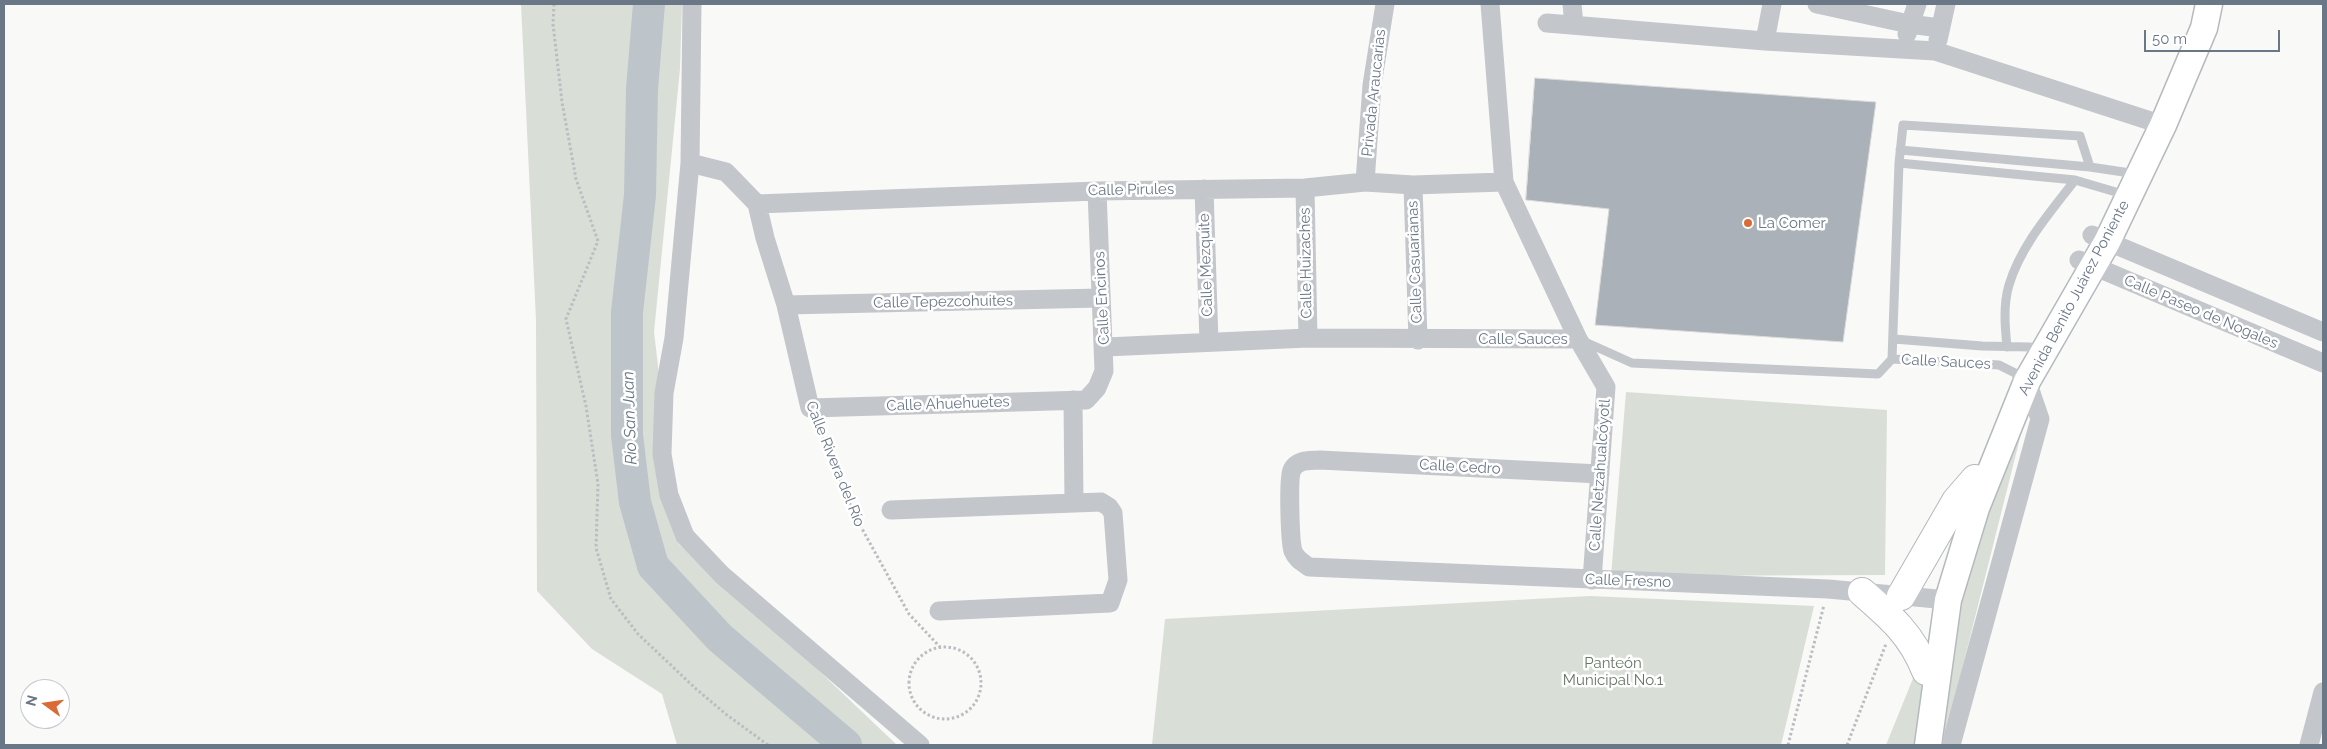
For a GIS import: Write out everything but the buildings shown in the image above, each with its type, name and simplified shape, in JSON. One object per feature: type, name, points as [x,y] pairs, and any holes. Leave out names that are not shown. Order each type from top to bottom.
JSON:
[{"type":"main road","name":"Avenida Benito Juárez Poniente","points":[[2158,123],[2190,24],[2194,4]]},
{"type":"main road","name":"Avenida Benito Juárez Poniente","points":[[1916,745],[1926,671],[1963,506],[2022,378],[2100,239],[2158,123],[2204,28],[2209,4]]},
{"type":"main road","name":"Avenida Benito Juárez Poniente","points":[[1928,745],[1942,600],[2022,378],[2019,347],[2086,264]]},
{"type":"main road","points":[[1898,608],[1956,501],[1974,479]]},
{"type":"main road","points":[[1862,592],[1898,608],[1926,671]]},
{"type":"street","points":[[692,4],[690,163],[674,338],[664,394],[662,454],[669,495],[686,536],[722,576],[920,745]]},
{"type":"street","name":"Privada Araucarias","points":[[1365,182],[1372,85],[1385,4]]},
{"type":"street","name":"Calle Netzahualcóyotl","points":[[1490,4],[1504,182],[1578,339],[1606,387],[1592,580]]},
{"type":"street","points":[[1572,4],[1574,25]]},
{"type":"street","points":[[1765,41],[1772,4]]},
{"type":"street","points":[[1817,4],[1909,24],[1940,28]]},
{"type":"street","points":[[1904,48],[1909,24],[1917,4]]},
{"type":"street","points":[[1935,51],[1946,4]]},
{"type":"street","points":[[1546,22],[1765,41],[1935,51],[2158,123]]},
{"type":"street","points":[[690,163],[726,172],[757,204]]},
{"type":"street","name":"Calle Pirules","points":[[757,204],[1097,191],[1305,188],[1365,182],[1413,185],[1504,182]]},
{"type":"street","name":"Calle Casuarianas","points":[[1413,185],[1418,340]]},
{"type":"street","name":"Calle Huizaches","points":[[1305,188],[1308,338]]},
{"type":"street","name":"Calle Mezquite","points":[[1204,189],[1209,342]]},
{"type":"street","name":"Calle Encinos","points":[[1079,400],[1097,388],[1104,371],[1105,347],[1100,298],[1097,191]]},
{"type":"street","name":"Calle Rivera del Río","points":[[757,204],[765,238],[786,306],[810,408]]},
{"type":"street","name":"Calle Paseo de Nogales","points":[[2100,239],[2323,332]]},
{"type":"street","name":"Calle Paseo de Nogales","points":[[2086,264],[2323,363]]},
{"type":"street","name":"Calle Tepezcohuites","points":[[786,306],[1100,298]]},
{"type":"street","name":"Calle Sauces","points":[[1105,347],[1308,338],[1418,340],[1578,339]]},
{"type":"street","points":[[1950,745],[2040,418],[2022,378]]},
{"type":"street","points":[[1074,503],[1079,400]]},
{"type":"street","name":"Calle Ahuehuetes","points":[[810,408],[1079,400]]},
{"type":"street","name":"Calle Cedro","points":[[1309,567],[1299,560],[1292,549],[1289,481],[1292,469],[1301,461],[1320,460],[1600,474]]},
{"type":"street","points":[[892,510],[1101,502],[1109,507],[1113,513],[1118,580],[1110,603],[939,611]]},
{"type":"street","name":"Calle Fresno","points":[[1309,567],[1862,592]]},
{"type":"street","points":[[1898,608],[1942,600]]},
{"type":"street","points":[[2308,745],[2323,692]]},
{"type":"lane","points":[[1892,359],[1899,163],[1903,125],[2080,136],[2090,167]]},
{"type":"lane","points":[[1900,150],[2090,167],[2127,183]]},
{"type":"lane","points":[[1899,163],[2075,180],[2127,183]]},
{"type":"lane","points":[[2019,347],[2005,321],[2008,286],[2024,250],[2075,180]]},
{"type":"lane","name":"Calle Sauces","points":[[1578,339],[1632,363],[1878,374],[1892,359],[1999,365],[2022,378]]},
{"type":"lane","points":[[1894,340],[2019,347]]},
{"type":"path","points":[[554,4],[553,24],[562,102],[576,178],[598,241],[566,319],[586,406],[598,484],[596,548],[598,556],[611,599],[638,634],[707,699],[768,745]]},
{"type":"path","name":"Calle Rivera del Río","points":[[810,408],[854,516],[909,614],[940,647]]},
{"type":"path","points":[[1788,745],[1828,589]]},
{"type":"path","points":[[1846,745],[1898,608]]},
{"type":"path","points":[[940,647],[952,647],[973,659],[980,676],[980,694],[974,705],[966,713],[944,720],[932,717],[922,711],[914,702],[910,692],[909,680],[912,668],[918,658],[928,651],[940,647]]},
{"type":"green space","points":[[521,4],[682,4],[680,69],[654,332],[679,544],[815,667],[897,745],[677,745],[662,694],[592,649],[537,591],[536,320]]},
{"type":"green space","points":[[1626,392],[1887,410],[1885,575],[1611,576]]},
{"type":"green space","points":[[2023,426],[1943,745],[1886,745],[1985,501]]},
{"type":"green space","name":"Panteón Municipal No.1","points":[[1590,596],[1814,606],[1781,745],[1152,745],[1165,619]]},
{"type":"waterway","name":"Rio San Juan","points":[[649,4],[642,89],[640,195],[627,312],[627,435],[635,502],[653,566],[720,638],[846,745]]},
{"type":"place","name":"La Comer","points":[[1748,223]]}]
